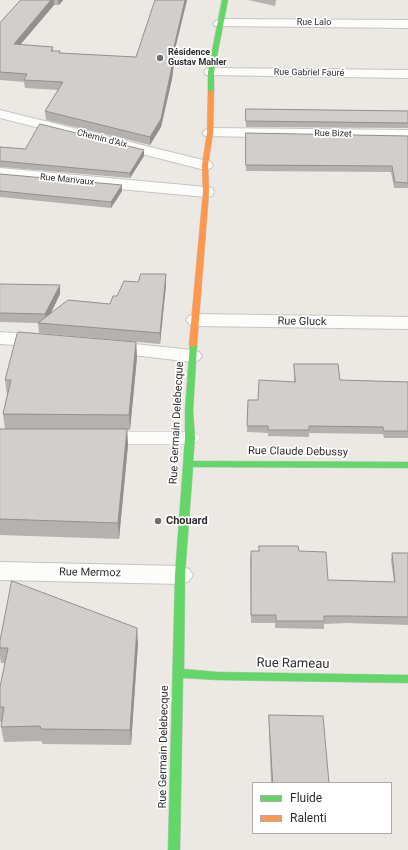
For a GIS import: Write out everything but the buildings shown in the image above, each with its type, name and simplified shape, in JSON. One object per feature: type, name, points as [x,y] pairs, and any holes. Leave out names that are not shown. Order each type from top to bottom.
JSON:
[{"type":"street","name":"Rue Germain Delebecque","points":[[174,850],[180,575],[190,438],[189,411],[192,356],[206,192],[205,165],[210,133],[211,72],[219,23],[225,0]]},
{"type":"street","name":"Rue Lalo","points":[[219,23],[408,24]]},
{"type":"street","name":"Rue Gabriel Fauré","points":[[211,72],[408,74]]},
{"type":"street","name":"Chemin d'Aix","points":[[0,114],[205,165]]},
{"type":"street","name":"Rue Bizet","points":[[210,133],[408,135]]},
{"type":"street","name":"Rue Marivaux","points":[[0,173],[206,192]]},
{"type":"street","name":"Rue Gluck","points":[[196,320],[408,323]]},
{"type":"street","points":[[0,338],[61,343]]},
{"type":"street","points":[[91,345],[192,356]]},
{"type":"street","name":"Rue Claude Debussy","points":[[188,464],[408,465]]},
{"type":"street","name":"Rue Mermoz","points":[[0,571],[180,575]]},
{"type":"street","name":"Rue Rameau","points":[[177,673],[217,676],[408,679]]},
{"type":"lane","points":[[84,438],[190,438]]},
{"type":"traffic: fast","points":[[211,92],[211,72],[225,0]]},
{"type":"traffic: fast","points":[[174,850],[180,575],[190,438],[189,411],[193,345]]},
{"type":"traffic: fast","points":[[188,464],[408,465]]},
{"type":"traffic: fast","points":[[177,673],[217,676],[408,679]]},
{"type":"traffic: slow","points":[[193,345],[206,192],[205,165],[210,133],[211,92]]},
{"type":"place","name":"Résidence Gustav Mahler","points":[[160,58]]},
{"type":"place","name":"Chouard","points":[[158,521]]}]
